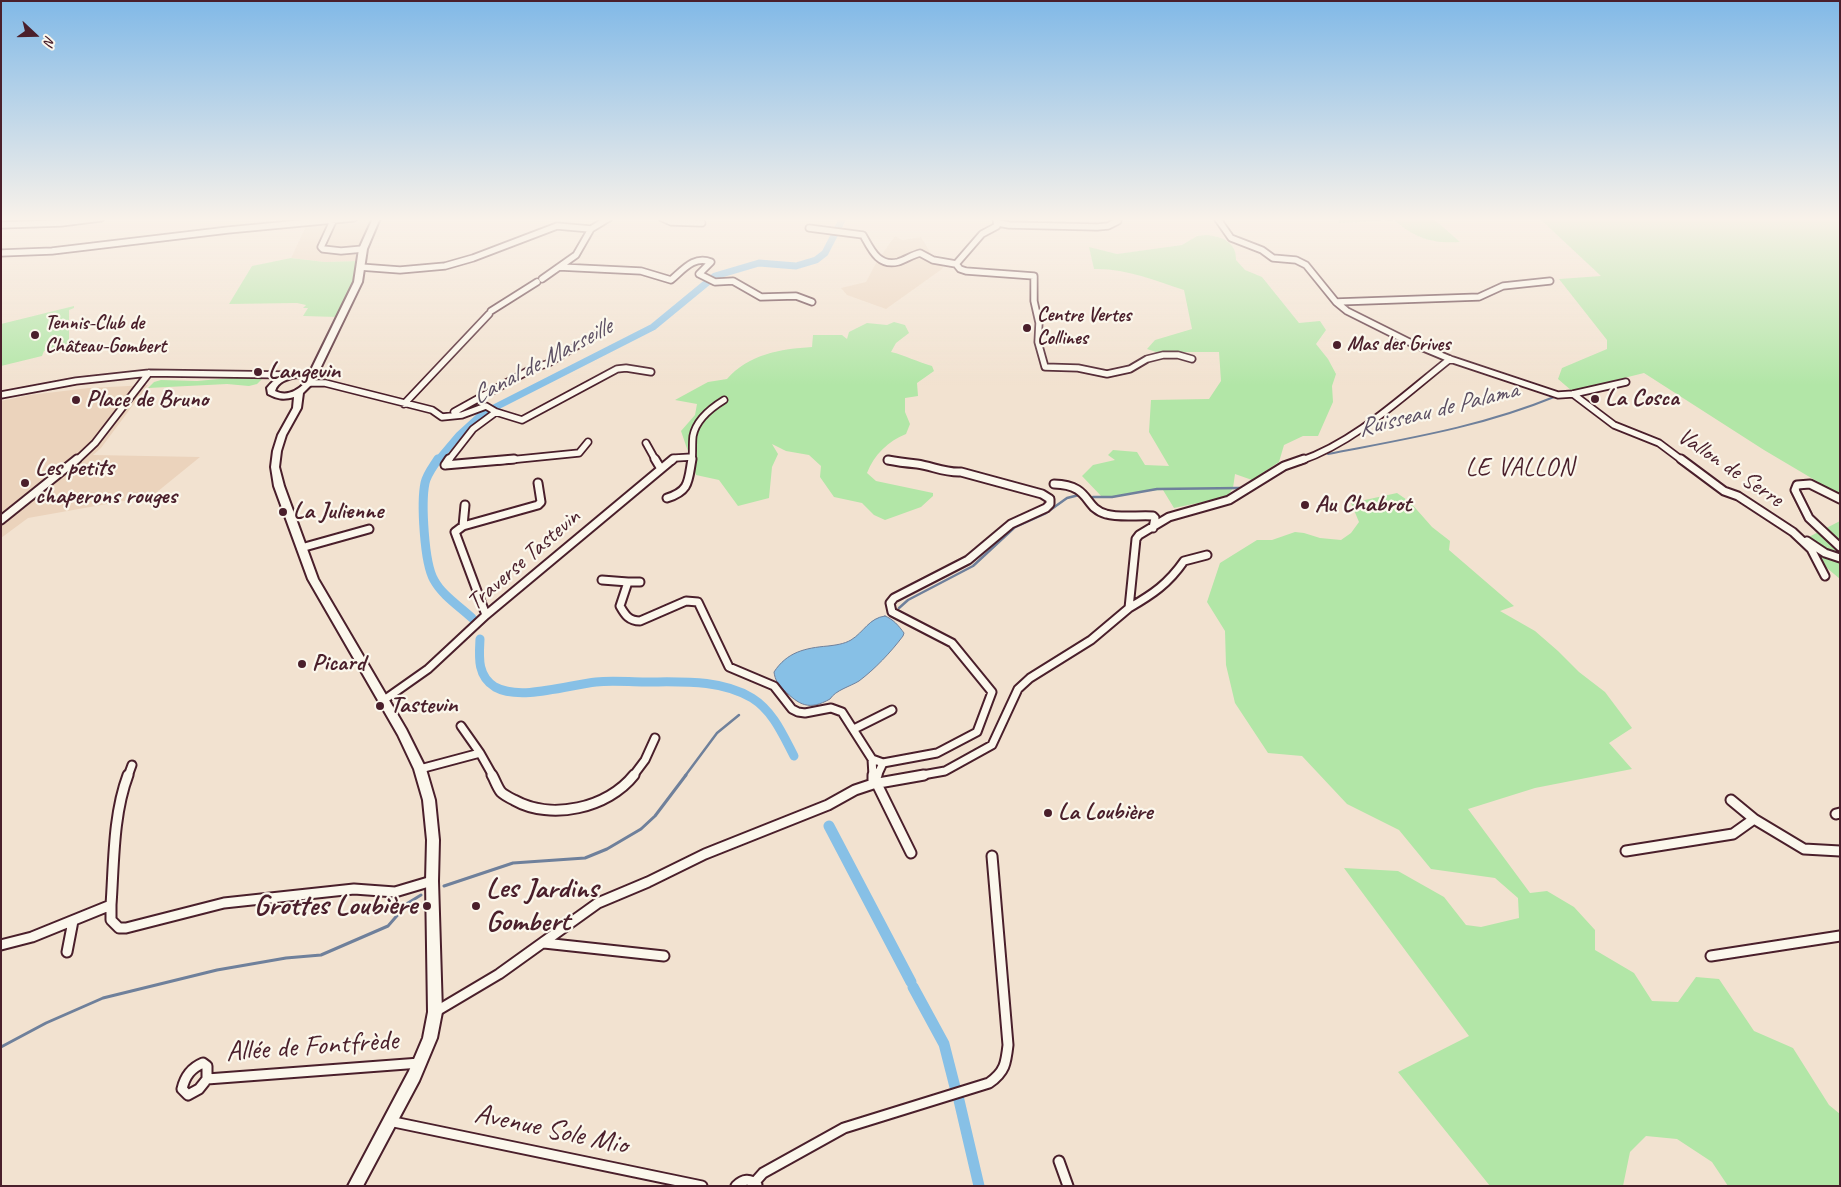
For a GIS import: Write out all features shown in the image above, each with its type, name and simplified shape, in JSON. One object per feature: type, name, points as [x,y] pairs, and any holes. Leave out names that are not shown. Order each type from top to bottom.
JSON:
[{"type":"street","points":[[355,1186],[421,1063],[430,1038],[435,1012],[433,840],[429,800],[420,769],[402,732],[313,579],[279,486],[275,467],[279,443],[358,282],[359,273]]},
{"type":"street","points":[[404,404],[490,312],[550,273]]},
{"type":"street","points":[[648,273],[671,280],[679,273]]},
{"type":"street","points":[[700,273],[705,279],[715,282],[733,281],[761,298],[783,295],[796,296],[812,302]]},
{"type":"street","points":[[999,273],[1034,276],[1034,301],[1039,323],[1038,342],[1045,367],[1078,368],[1107,374],[1130,369],[1147,359],[1163,355],[1178,355],[1192,359]]},
{"type":"street","points":[[1313,273],[1336,302],[1347,310],[1393,334],[1450,359],[1553,394],[1573,394],[1626,382]]},
{"type":"street","points":[[1336,302],[1479,297],[1485,291],[1512,285],[1550,281]]},
{"type":"street","points":[[282,397],[306,386],[325,383],[436,412],[447,413],[464,408],[535,366],[547,364],[603,330]]},
{"type":"street","points":[[1129,608],[1136,539],[1169,517],[1229,500],[1284,466],[1317,455],[1349,438],[1450,359]]},
{"type":"street","points":[[1,395],[76,381],[149,373],[288,375],[300,374],[318,365]]},
{"type":"street","points":[[436,412],[437,415],[452,417],[490,407],[496,412],[522,420],[617,369],[624,367],[651,372]]},
{"type":"street","points":[[1,520],[95,443],[149,373]]},
{"type":"street","points":[[300,374],[306,386]]},
{"type":"street","points":[[257,375],[274,383]]},
{"type":"street","points":[[288,375],[274,383],[271,388],[271,392],[291,403],[292,410],[288,423]]},
{"type":"street","name":"Vallon de Serre","points":[[1573,394],[1614,425],[1658,444],[1724,491],[1738,496],[1794,532],[1811,549],[1825,576]]},
{"type":"street","points":[[667,498],[680,494],[687,486],[694,448],[693,436],[700,421],[710,408],[724,400]]},
{"type":"street","points":[[496,412],[473,429],[445,465],[569,456],[579,453],[588,442]]},
{"type":"street","points":[[646,443],[661,469]]},
{"type":"street","name":"Traverse Tastevin","points":[[384,700],[428,668],[486,615],[661,469],[675,458],[692,457]]},
{"type":"street","points":[[872,759],[883,763],[937,753],[973,735],[977,732],[992,692],[952,643],[892,612],[890,603],[894,598],[968,560],[1011,524],[1046,508],[1050,504],[1048,496],[961,472],[950,473],[916,464],[904,464],[888,460]]},
{"type":"street","points":[[486,615],[455,532],[463,526],[538,504],[541,502],[538,483]]},
{"type":"street","points":[[1054,484],[1071,485],[1085,493],[1099,511],[1106,514],[1153,516],[1155,518],[1153,528]]},
{"type":"street","points":[[1840,499],[1810,484],[1797,485],[1795,490],[1802,508],[1809,518],[1840,547]]},
{"type":"street","points":[[463,526],[465,505]]},
{"type":"street","points":[[301,548],[369,528]]},
{"type":"street","points":[[1794,532],[1826,553],[1840,558]]},
{"type":"street","points":[[435,1012],[499,974],[598,904],[705,854],[828,805],[856,790],[875,784],[945,771],[992,745],[1018,689],[1030,678],[1091,640],[1117,616],[1154,594],[1172,578],[1184,561],[1208,555]]},
{"type":"street","points":[[602,580],[640,582]]},
{"type":"street","points":[[628,582],[620,606],[628,619],[640,621],[686,601],[698,602],[729,667],[774,686],[792,709],[798,712],[805,713],[837,708],[842,712],[854,728],[872,759],[875,784],[911,853]]},
{"type":"street","points":[[854,728],[892,710]]},
{"type":"street","points":[[462,726],[502,792],[525,806],[558,810],[583,807],[606,796],[628,782],[646,760],[655,738]]},
{"type":"street","points":[[420,769],[480,753]]},
{"type":"street","points":[[875,784],[883,763]]},
{"type":"street","points":[[132,765],[123,789],[118,816],[110,920],[119,928],[126,928],[224,903],[354,889],[395,892],[432,881]]},
{"type":"street","points":[[1731,800],[1754,818],[1804,848],[1840,850]]},
{"type":"street","points":[[1626,851],[1733,834],[1754,818]]},
{"type":"street","points":[[736,1186],[748,1179],[756,1184],[763,1173],[844,1128],[966,1091],[999,1076],[1006,1064],[1008,1045],[992,856]]},
{"type":"street","points":[[1,945],[32,938],[111,905]]},
{"type":"street","points":[[67,952],[73,921]]},
{"type":"street","points":[[1711,956],[1840,936]]},
{"type":"street","points":[[544,943],[664,956]]},
{"type":"street","name":"Allée de Fontfrède","points":[[207,1079],[421,1063]]},
{"type":"street","name":"Avenue Sole Mio","points":[[389,1121],[702,1186]]},
{"type":"street","points":[[1060,1161],[1068,1186]]},
{"type":"shaded area","points":[[871,273],[936,273],[886,309],[847,295],[841,288],[866,282]]},
{"type":"shaded area","points":[[148,385],[101,448],[93,455],[200,457],[152,496],[28,518],[1,538],[1,401],[30,395],[89,388]]},
{"type":"green space","points":[[248,273],[355,273],[353,283],[337,317],[303,316],[308,308],[303,308],[306,305],[297,303],[229,304]]},
{"type":"green space","points":[[1130,273],[1253,273],[1262,277],[1299,323],[1320,321],[1326,330],[1316,344],[1328,359],[1336,374],[1332,386],[1333,402],[1318,436],[1303,436],[1284,445],[1279,462],[1252,480],[1235,474],[1233,488],[1227,497],[1174,508],[1163,490],[1142,491],[1103,498],[1082,476],[1093,465],[1115,460],[1108,455],[1113,450],[1137,452],[1145,465],[1169,466],[1149,432],[1151,400],[1209,399],[1221,381],[1219,352],[1156,352],[1147,349],[1155,340],[1192,329],[1184,290]]},
{"type":"green space","points":[[1598,273],[1840,273],[1840,495],[1764,450],[1644,373],[1572,391],[1558,379],[1562,368],[1607,349],[1607,340],[1559,279],[1601,276]]},
{"type":"green space","name":"Tennis-Club de Château-Gombert","points":[[74,306],[74,308],[69,310],[69,344],[44,351],[42,356],[1,366],[1,324]]},
{"type":"green space","points":[[894,322],[905,325],[909,333],[896,343],[891,352],[932,366],[934,371],[917,383],[918,396],[905,398],[905,412],[910,424],[906,434],[882,449],[867,473],[876,481],[933,493],[933,496],[921,507],[885,520],[874,515],[862,503],[834,497],[820,477],[821,466],[809,455],[786,451],[772,444],[778,454],[772,467],[769,498],[738,506],[719,480],[696,475],[681,431],[695,415],[697,404],[675,400],[708,382],[727,379],[755,358],[777,351],[812,347],[813,335],[842,335],[847,339],[849,332],[867,323],[887,325]]},
{"type":"green space","points":[[241,377],[263,378],[257,384],[249,386],[227,384],[148,388],[154,382],[161,380],[197,381]]},
{"type":"green space","points":[[1397,493],[1410,502],[1432,527],[1450,541],[1449,550],[1514,606],[1500,611],[1535,631],[1579,672],[1605,692],[1632,728],[1609,743],[1632,769],[1535,788],[1468,809],[1530,893],[1547,891],[1574,907],[1595,930],[1595,950],[1634,973],[1652,1001],[1678,1002],[1696,977],[1719,979],[1754,1031],[1793,1048],[1829,1105],[1840,1114],[1840,1186],[1728,1186],[1712,1162],[1677,1139],[1646,1136],[1630,1152],[1623,1186],[1490,1186],[1398,1072],[1469,1036],[1344,868],[1398,871],[1444,897],[1466,925],[1481,927],[1519,918],[1518,898],[1495,878],[1431,869],[1399,830],[1347,804],[1302,756],[1268,753],[1235,703],[1226,665],[1225,631],[1207,602],[1220,563],[1257,540],[1272,540],[1295,532],[1320,538],[1341,540],[1351,533],[1359,522],[1351,503]]},
{"type":"green space","points":[[1840,521],[1840,579],[1797,543]]},
{"type":"water","points":[[885,616],[898,625],[904,633],[903,636],[871,671],[859,681],[836,693],[830,699],[816,705],[805,705],[789,695],[777,682],[774,672],[779,665],[797,652],[837,645],[848,641],[856,637],[875,619]]},
{"type":"waterway","name":"Canal de Marseille","points":[[437,461],[459,435],[482,414],[653,327],[715,276],[724,273]]},
{"type":"waterway","name":"Ruisseau de Palama","points":[[1328,454],[1471,424],[1554,397]]},
{"type":"waterway","name":"Canal de Marseille","points":[[438,459],[427,477],[424,492],[423,518],[428,560],[437,585],[472,618]]},
{"type":"waterway","name":"Ruisseau de Palama","points":[[1093,497],[1112,497],[1157,489],[1240,488]]},
{"type":"waterway","name":"Ruisseau de Palama","points":[[899,608],[908,600],[973,566],[1015,527],[1046,513],[1067,498],[1079,495]]},
{"type":"waterway","name":"Canal de Marseille","points":[[480,639],[480,666],[482,672],[489,683],[505,691],[517,693],[544,691],[596,682],[614,681],[686,682],[727,687],[752,698],[766,710],[777,724],[794,756]]},
{"type":"waterway","name":"Ruisseau de Palama","points":[[685,776],[717,733],[739,715]]},
{"type":"waterway","name":"Ruisseau de Palama","points":[[444,886],[513,863],[585,858],[607,849],[641,829],[655,816],[686,775]]},
{"type":"waterway","name":"Canal de Marseille","points":[[829,826],[911,982]]},
{"type":"waterway","name":"Ruisseau de Palama","points":[[1,1047],[46,1023],[103,998],[217,970],[286,958],[321,955],[388,926],[408,903],[421,895]]},
{"type":"waterway","name":"Canal de Marseille","points":[[913,987],[944,1044],[956,1091]]},
{"type":"waterway","name":"Canal de Marseille","points":[[958,1096],[979,1186]]},
{"type":"place","name":"Centre Vertes Collines","points":[[1027,328]]},
{"type":"place","name":"Tennis-Club de Château-Gombert","points":[[35,335]]},
{"type":"place","name":"Mas des Grives","points":[[1337,345]]},
{"type":"place","name":"Langevin","points":[[258,372]]},
{"type":"place","name":"La Cosca","points":[[1595,399]]},
{"type":"place","name":"Place de Bruno","points":[[76,400]]},
{"type":"place","name":"Les petits chaperons rouges","points":[[25,483]]},
{"type":"place","name":"Au Chabrot","points":[[1305,505]]},
{"type":"place","name":"La Julienne","points":[[283,512]]},
{"type":"place","name":"Picard","points":[[302,664]]},
{"type":"place","name":"Tastevin","points":[[380,706]]},
{"type":"place","name":"La Loubière","points":[[1048,813]]},
{"type":"place","name":"Grottes Loubière","points":[[427,906]]},
{"type":"place","name":"Les Jardins Gombert","points":[[476,906]]},
{"type":"district","name":"LE VALLON","points":[[1520,468]]}]
